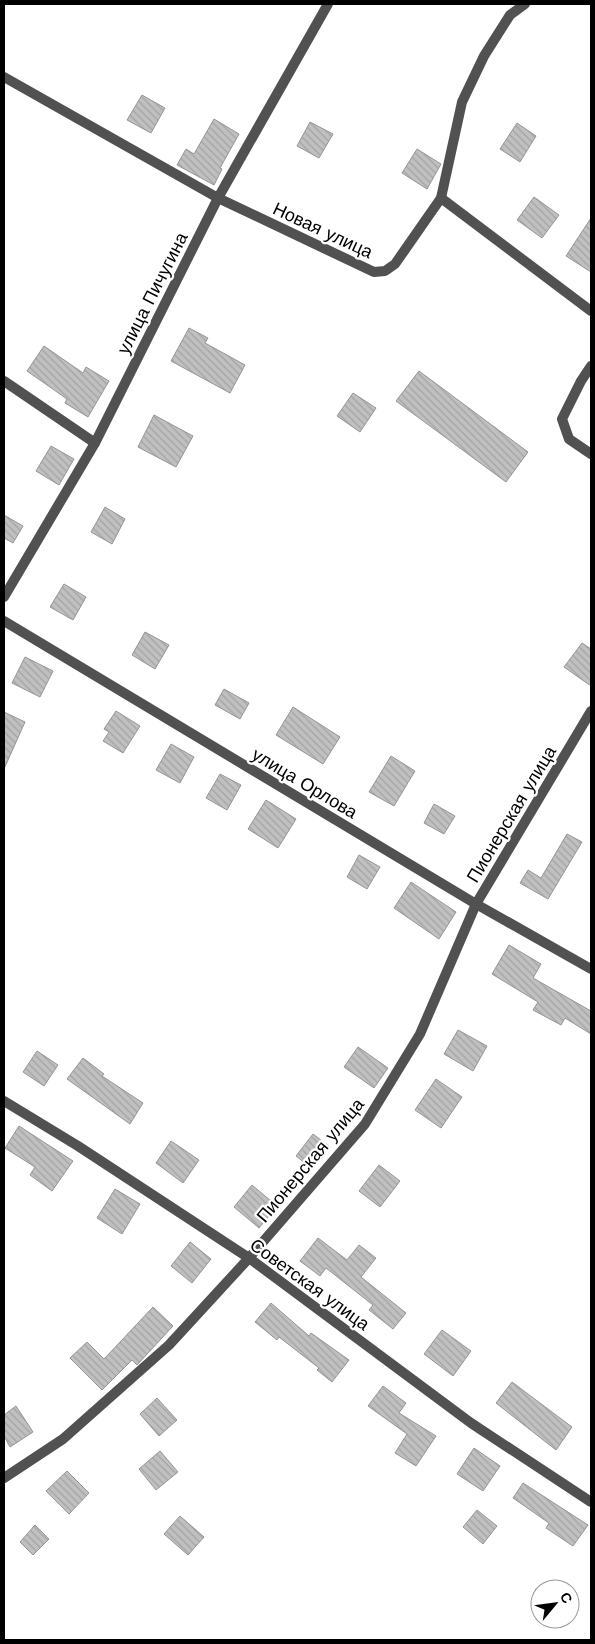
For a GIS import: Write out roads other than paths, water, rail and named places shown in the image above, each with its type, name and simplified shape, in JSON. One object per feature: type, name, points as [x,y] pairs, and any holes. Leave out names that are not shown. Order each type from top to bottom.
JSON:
[{"type":"street","name":"улица Пичугина","points":[[4,597],[95,443],[218,198],[328,4]]},
{"type":"street","points":[[525,4],[510,15],[504,23],[484,56],[462,102],[441,198],[591,311]]},
{"type":"street","name":"Новая улица","points":[[4,77],[218,198],[374,272],[385,271],[395,264],[441,198]]},
{"type":"street","points":[[591,366],[581,381],[562,419],[569,439],[591,454]]},
{"type":"street","points":[[4,381],[95,443]]},
{"type":"street","name":"улица Орлова","points":[[4,622],[476,904],[591,970]]},
{"type":"street","name":"Пионерская улица","points":[[4,1478],[64,1439],[169,1345],[249,1258],[365,1124],[420,1034],[476,904],[591,711]]},
{"type":"street","name":"Советская улица","points":[[4,1100],[249,1258],[471,1424],[591,1502]]}]
